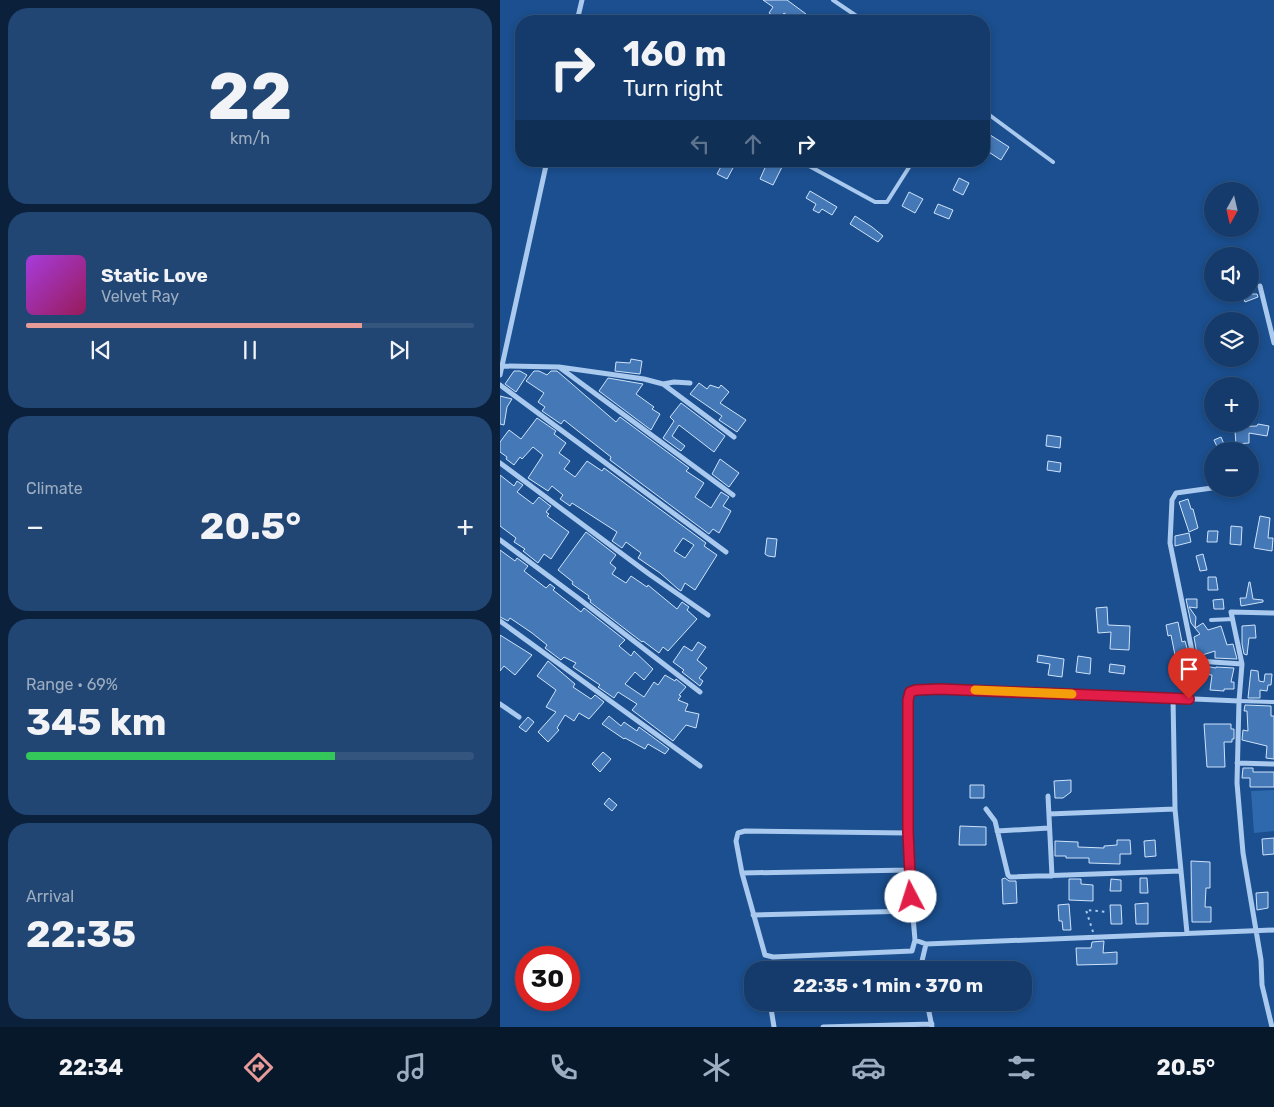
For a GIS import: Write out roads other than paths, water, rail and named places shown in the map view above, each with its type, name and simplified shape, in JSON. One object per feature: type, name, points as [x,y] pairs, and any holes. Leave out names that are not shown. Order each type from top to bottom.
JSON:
[{"type":"street","points":[[578,15],[582,0]]},
{"type":"street","points":[[500,375],[546,167]]},
{"type":"street","points":[[1260,286],[1274,342]]},
{"type":"street","points":[[1267,316],[1274,314]]},
{"type":"street","points":[[502,366],[559,367],[644,379],[663,384],[734,437]]},
{"type":"street","points":[[559,367],[732,495]]},
{"type":"street","points":[[663,384],[674,382],[690,383]]},
{"type":"street","points":[[500,385],[726,552]]},
{"type":"street","points":[[500,463],[649,574],[708,615]]},
{"type":"street","points":[[1204,489],[1176,492],[1172,508],[1170,548],[1192,656],[1198,661],[1242,664]]},
{"type":"street","points":[[500,540],[700,692]]},
{"type":"street","points":[[1272,1027],[1262,985],[1261,960],[1243,853],[1237,783],[1242,664],[1231,612],[1274,613]]},
{"type":"street","points":[[500,621],[700,766]]},
{"type":"street","points":[[908,832],[745,831],[738,833],[736,841],[742,873],[763,953],[768,956],[911,952],[914,948],[908,832],[908,700],[910,692],[940,689],[1239,701]]},
{"type":"street","points":[[1173,698],[1175,809],[1187,933]]},
{"type":"street","points":[[500,704],[519,717]]},
{"type":"street","points":[[1238,763],[1274,764]]},
{"type":"street","points":[[1048,796],[1052,876]]},
{"type":"street","points":[[986,809],[995,821],[1009,876],[1181,871]]},
{"type":"street","points":[[1049,814],[1175,809]]},
{"type":"street","points":[[997,831],[1050,828]]},
{"type":"street","points":[[742,873],[909,870]]},
{"type":"street","points":[[753,915],[912,911]]},
{"type":"street","points":[[915,940],[926,944],[1274,930]]},
{"type":"street","points":[[922,961],[926,944]]},
{"type":"street","points":[[771,1011],[774,1027]]},
{"type":"street","points":[[822,1027],[932,1026],[929,1011]]},
{"type":"lane","points":[[834,0],[852,15]]},
{"type":"lane","points":[[990,115],[1053,162]]},
{"type":"lane","points":[[811,167],[875,202],[887,202],[908,167]]},
{"type":"lane","points":[[1211,620],[1233,619]]},
{"type":"lane","points":[[1239,701],[1274,702]]}]
